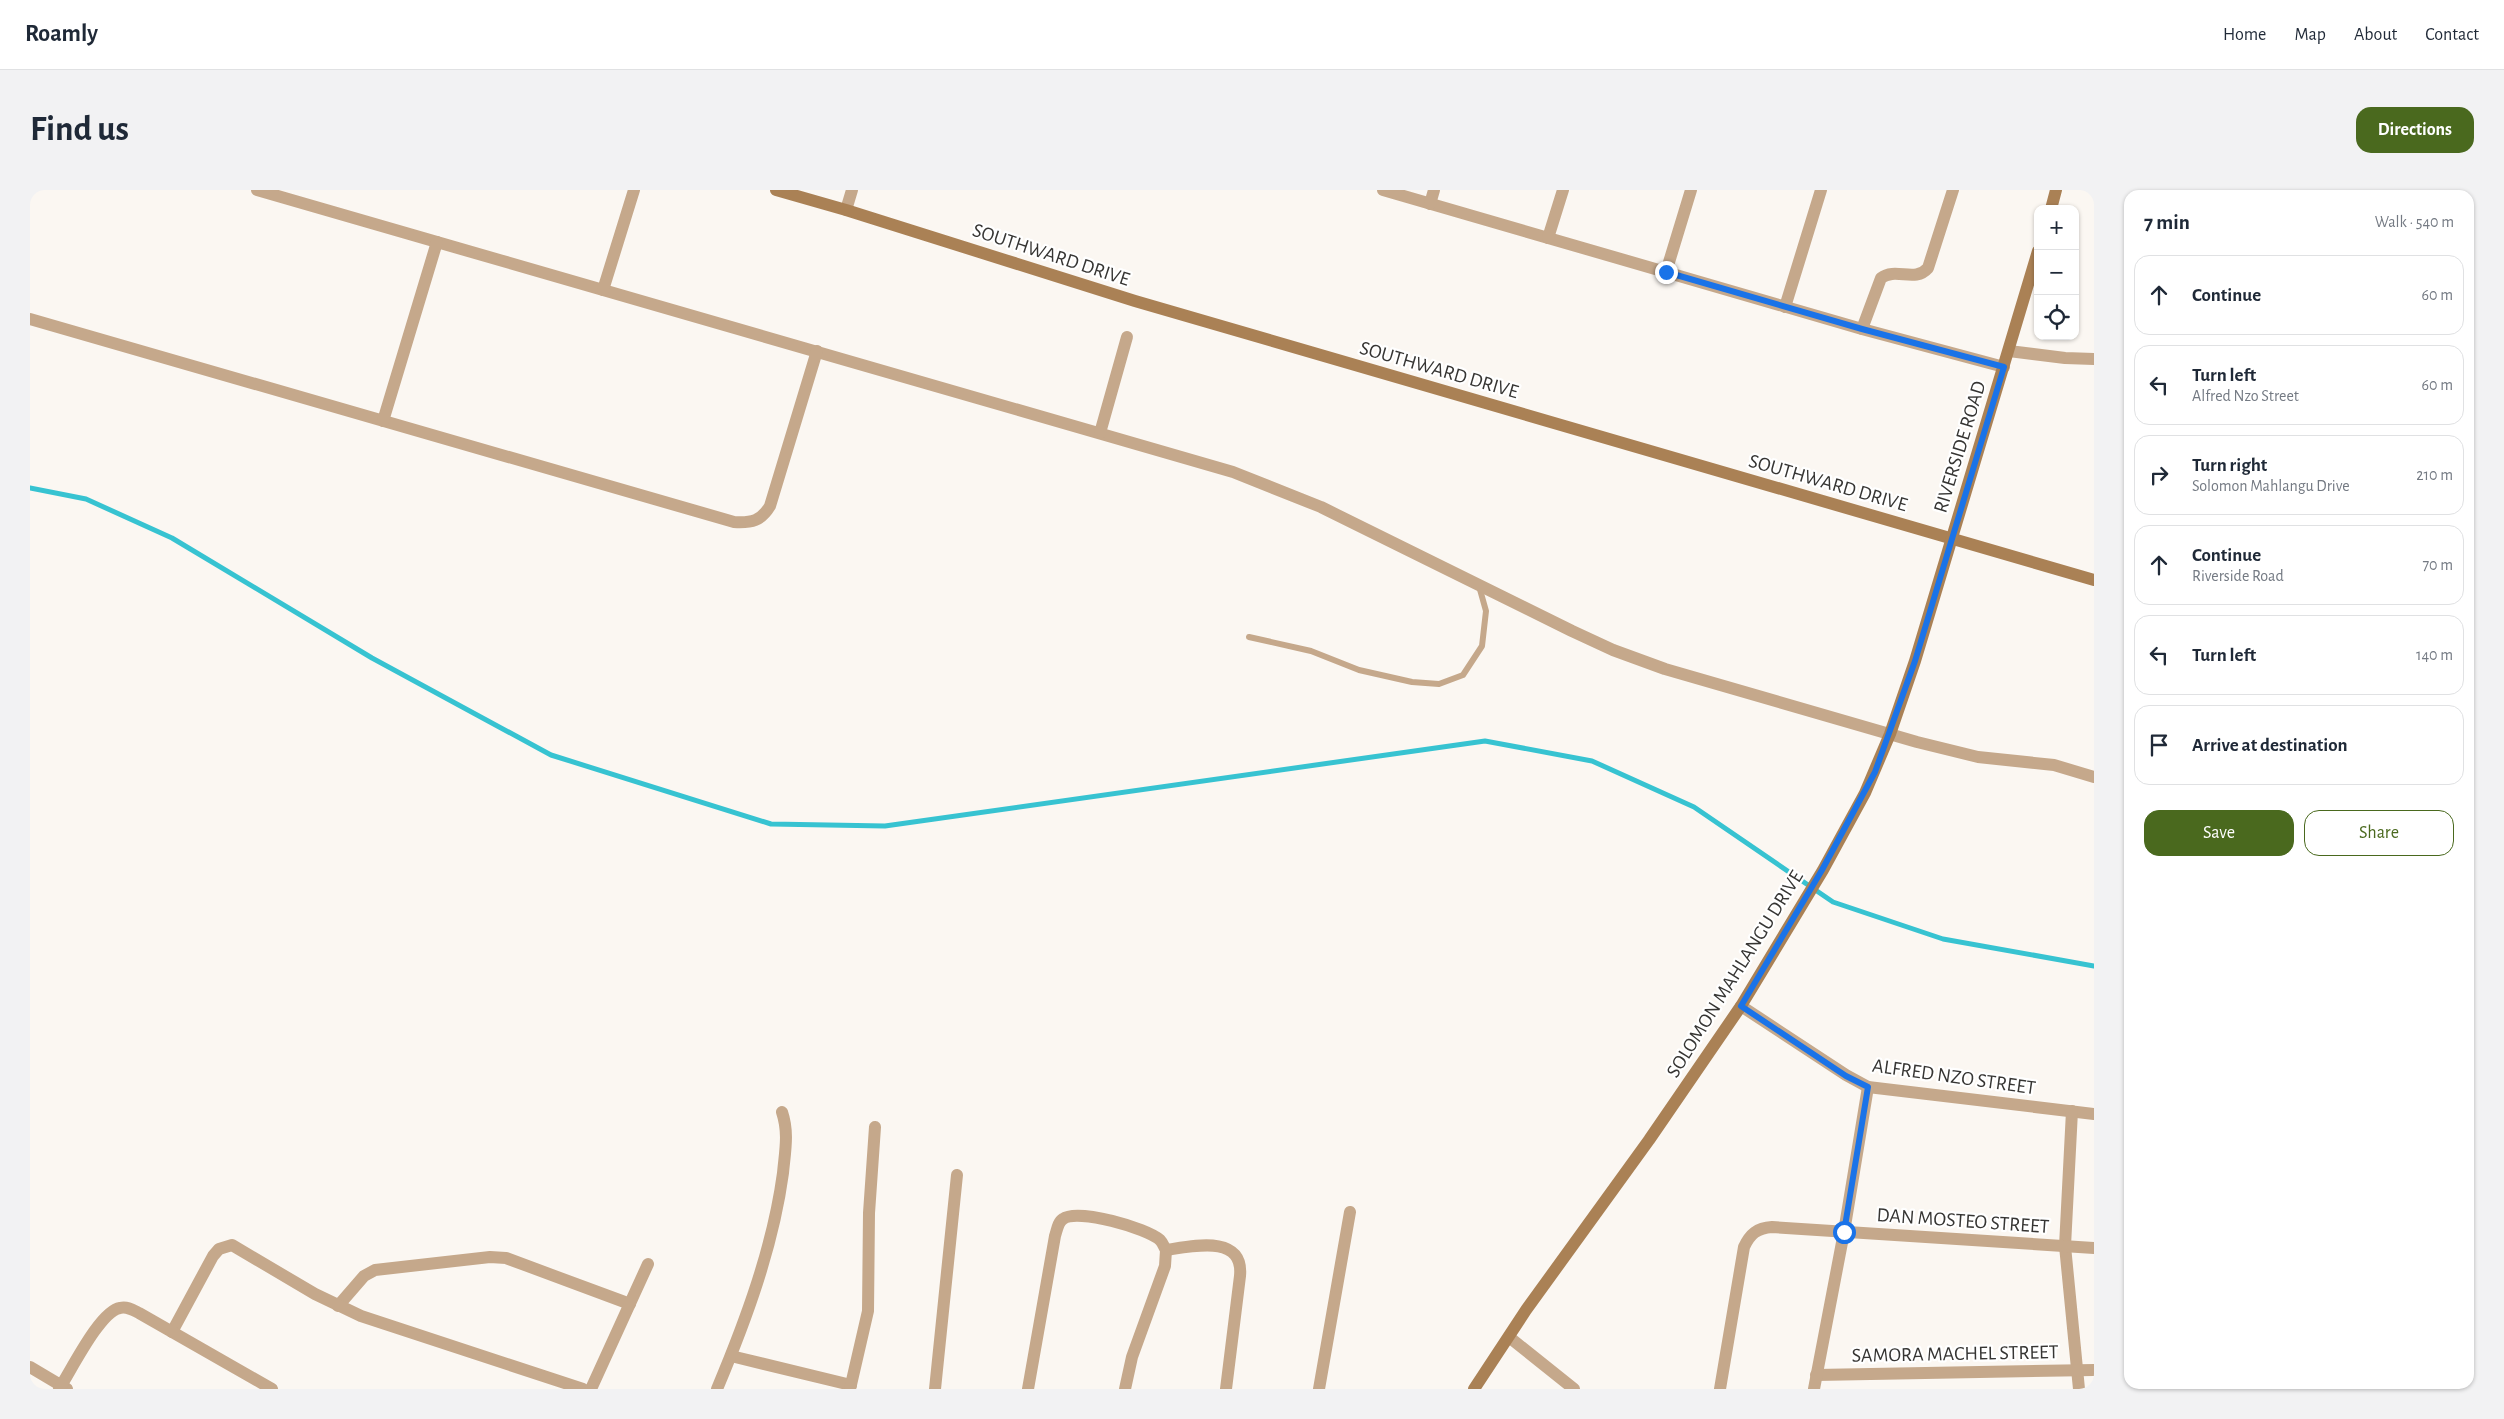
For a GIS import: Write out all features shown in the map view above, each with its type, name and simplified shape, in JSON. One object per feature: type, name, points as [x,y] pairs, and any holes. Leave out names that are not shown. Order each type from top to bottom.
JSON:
[{"type":"main road","name":"SOUTHWARD DRIVE","points":[[776,190],[846,210],[1135,302],[2094,580]]},
{"type":"main road","points":[[2051,205],[2056,190]]},
{"type":"main road","name":"RIVERSIDE ROAD","points":[[1951,539],[2034,266]]},
{"type":"main road","name":"SOLOMON MAHLANGU DRIVE","points":[[1474,1389],[1558,1264],[1655,1133],[1741,1006],[1822,870],[1865,793],[1890,734],[1915,661],[1951,539]]},
{"type":"street","points":[[257,190],[1234,472],[1321,507],[1572,631],[1639,659],[1715,684],[1952,752],[2003,761],[2054,765],[2094,776]]},
{"type":"street","points":[[603,290],[634,190]]},
{"type":"street","points":[[846,210],[852,190]]},
{"type":"street","points":[[1383,190],[1862,329],[2004,367]]},
{"type":"street","points":[[1430,204],[1434,190]]},
{"type":"street","points":[[1548,238],[1563,190]]},
{"type":"street","points":[[1666,272],[1691,190]]},
{"type":"street","points":[[1785,307],[1821,190]]},
{"type":"street","points":[[1862,329],[1881,278],[1892,273],[1916,275],[1923,273],[1928,268],[1953,190]]},
{"type":"street","points":[[383,421],[437,242]]},
{"type":"street","points":[[30,319],[734,522],[756,521],[764,516],[770,506],[817,351]]},
{"type":"street","points":[[1100,433],[1127,337]]},
{"type":"street","points":[[2009,351],[2065,358],[2094,359]]},
{"type":"street","name":"ALFRED NZO STREET","points":[[1741,1006],[1846,1076],[1868,1087],[2094,1114]]},
{"type":"street","points":[[1814,1389],[1844,1232],[1868,1087]]},
{"type":"street","points":[[2072,1111],[2066,1246],[2079,1389]]},
{"type":"street","points":[[717,1389],[762,1267],[779,1202],[787,1140],[787,1128],[782,1112]]},
{"type":"street","points":[[730,1356],[851,1387],[868,1311],[869,1213],[875,1127]]},
{"type":"street","points":[[936,1389],[957,1175]]},
{"type":"street","points":[[1319,1389],[1350,1212]]},
{"type":"street","points":[[1028,1389],[1041,1324],[1046,1280],[1055,1236],[1063,1218],[1070,1215],[1116,1222],[1150,1234],[1161,1241],[1166,1250],[1165,1266],[1132,1356],[1125,1389]]},
{"type":"street","name":"DAN MOSTEO STREET","points":[[1720,1389],[1744,1248],[1752,1233],[1764,1227],[2094,1248]]},
{"type":"street","points":[[172,1332],[213,1256],[219,1249],[227,1245],[238,1248],[338,1306],[375,1322],[465,1349],[583,1389]]},
{"type":"street","points":[[1166,1250],[1202,1245],[1234,1252],[1239,1257],[1240,1276],[1226,1389]]},
{"type":"street","points":[[338,1306],[364,1276],[375,1270],[490,1257],[518,1262],[630,1304]]},
{"type":"street","points":[[592,1389],[648,1264]]},
{"type":"street","points":[[30,1368],[62,1388],[98,1326],[112,1311],[128,1308],[272,1389]]},
{"type":"street","points":[[1508,1337],[1574,1389]]},
{"type":"street","name":"SAMORA MACHEL STREET","points":[[1816,1375],[2094,1370]]},
{"type":"lane","points":[[1249,636],[1311,651],[1359,670],[1412,682],[1439,684],[1464,675],[1482,646],[1486,611],[1479,585]]},
{"type":"waterway","points":[[30,488],[86,499],[172,538],[372,658],[551,755],[771,824],[885,826],[1485,741],[1592,761],[1694,807],[1833,902],[1943,939],[2094,966]]},
{"type":"route","points":[[1666,272],[1862,329],[2004,367],[1915,661],[1875,772],[1852,818],[1741,1006],[1846,1076],[1868,1087],[1844,1232]]}]
